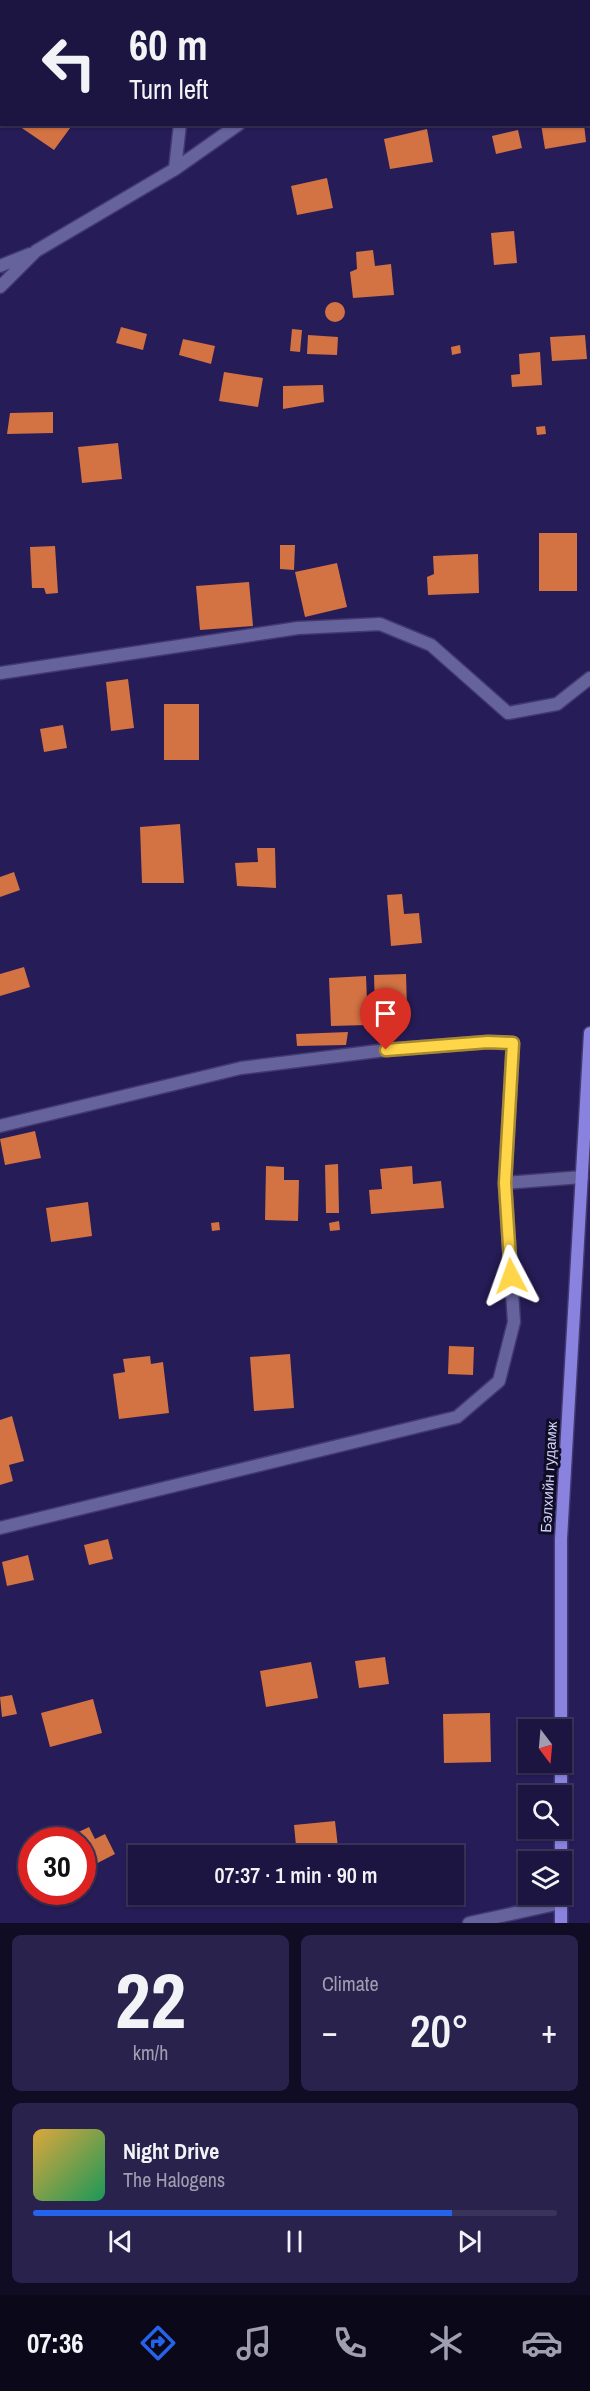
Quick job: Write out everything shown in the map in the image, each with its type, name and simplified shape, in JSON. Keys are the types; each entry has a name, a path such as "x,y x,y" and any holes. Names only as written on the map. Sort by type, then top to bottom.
{"main road":[{"name":"Бэлхийн гудамж","path":"561,1851 561,1539 590,1033"},
{"name":"Бэлхийн гудамж","path":"561,1905 561,1923"}],"street":[{"path":"175,170 180,126"},
{"path":"0,266 36,251 175,170 236,126"},
{"path":"0,287 36,251"},
{"path":"0,673 298,628 380,624 431,645 508,713 557,705 590,678"},
{"path":"0,1126 241,1068 386,1050 488,1042 513,1043 505,1183 514,1323 499,1381 458,1417 0,1528"},
{"path":"505,1183 582,1177"},
{"path":"470,1923 491,1921 553,1905"}],"building":[{"path":"19,126 72,126 54,150"},
{"path":"541,126 584,126 586,142 545,149"},
{"path":"427,129 433,162 390,169 384,139"},
{"path":"518,130 522,148 496,154 492,136"},
{"path":"327,178 333,208 297,215 291,186"},
{"path":"514,231 517,263 494,265 491,233"},
{"path":"373,250 375,266 391,264 394,295 353,298 350,272 357,269 356,252"},
{"path":"335,302 342,305 345,312 342,319 335,322 328,319 325,312 328,305"},
{"path":"121,327 147,334 143,350 116,343"},
{"path":"292,329 302,330 300,352 290,351"},
{"path":"308,335 338,337 337,355 307,354"},
{"path":"585,335 587,359 552,361 550,337"},
{"path":"183,339 215,346 211,364 179,355"},
{"path":"460,345 461,353 452,355 451,347"},
{"path":"540,352 542,385 512,387 511,375 520,374 519,354"},
{"path":"224,372 263,378 258,407 219,401"},
{"path":"323,385 324,402 283,409 283,386"},
{"path":"53,412 53,433 7,434 10,413"},
{"path":"545,426 546,434 537,435 536,427"},
{"path":"118,443 122,479 82,483 78,447"},
{"path":"539,533 577,533 577,591 539,591"},
{"path":"280,545 295,545 294,570 280,569"},
{"path":"55,546 58,593 46,594 44,588 32,588 30,547"},
{"path":"478,554 479,593 428,595 427,577 434,574 433,556"},
{"path":"337,563 347,607 305,617 295,572"},
{"path":"249,582 253,626 200,630 196,586"},
{"path":"128,679 134,728 111,731 106,682"},
{"path":"164,704 199,704 199,760 164,760"},
{"path":"63,725 67,748 44,752 40,729"},
{"path":"180,824 184,883 142,883 140,827"},
{"path":"257,848 275,848 276,888 237,886 235,863 258,862"},
{"path":"14,872 20,890 0,897 0,877"},
{"path":"402,894 404,914 419,913 422,943 391,946 387,895"},
{"path":"24,967 30,987 0,996 0,974"},
{"path":"406,974 407,1009 375,1010 374,975"},
{"path":"366,976 368,1025 331,1026 329,978"},
{"path":"348,1032 346,1045 297,1046 296,1034"},
{"path":"35,1131 41,1158 5,1165 0,1139"},
{"path":"338,1164 339,1213 326,1213 325,1165"},
{"path":"266,1166 284,1167 284,1180 299,1180 298,1221 265,1220"},
{"path":"412,1166 413,1184 441,1181 444,1208 371,1214 369,1190 382,1189 380,1169"},
{"path":"88,1202 92,1236 51,1242 46,1208"},
{"path":"339,1221 340,1230 330,1231 329,1223"},
{"path":"219,1222 220,1230 212,1231 211,1223"},
{"path":"449,1346 474,1347 473,1375 448,1374"},
{"path":"290,1354 294,1408 254,1411 250,1357"},
{"path":"150,1356 151,1364 163,1362 169,1413 119,1419 113,1374 125,1372 123,1359"},
{"path":"12,1416 24,1461 9,1465 13,1481 0,1485 0,1420"},
{"path":"108,1539 113,1559 89,1565 84,1545"},
{"path":"28,1555 34,1580 7,1586 2,1562"},
{"path":"385,1657 389,1684 359,1688 355,1661"},
{"path":"311,1662 318,1698 266,1707 260,1671"},
{"path":"12,1695 17,1714 2,1717 0,1697"},
{"path":"93,1699 102,1733 50,1747 41,1713"},
{"path":"490,1713 491,1762 444,1763 443,1714"},
{"path":"335,1821 338,1845 296,1845 294,1825"},
{"path":"105,1834 115,1854 96,1864 96,1838"}],"route":[{"path":"386,1050 488,1042 513,1043 505,1183 511,1276"}]}
